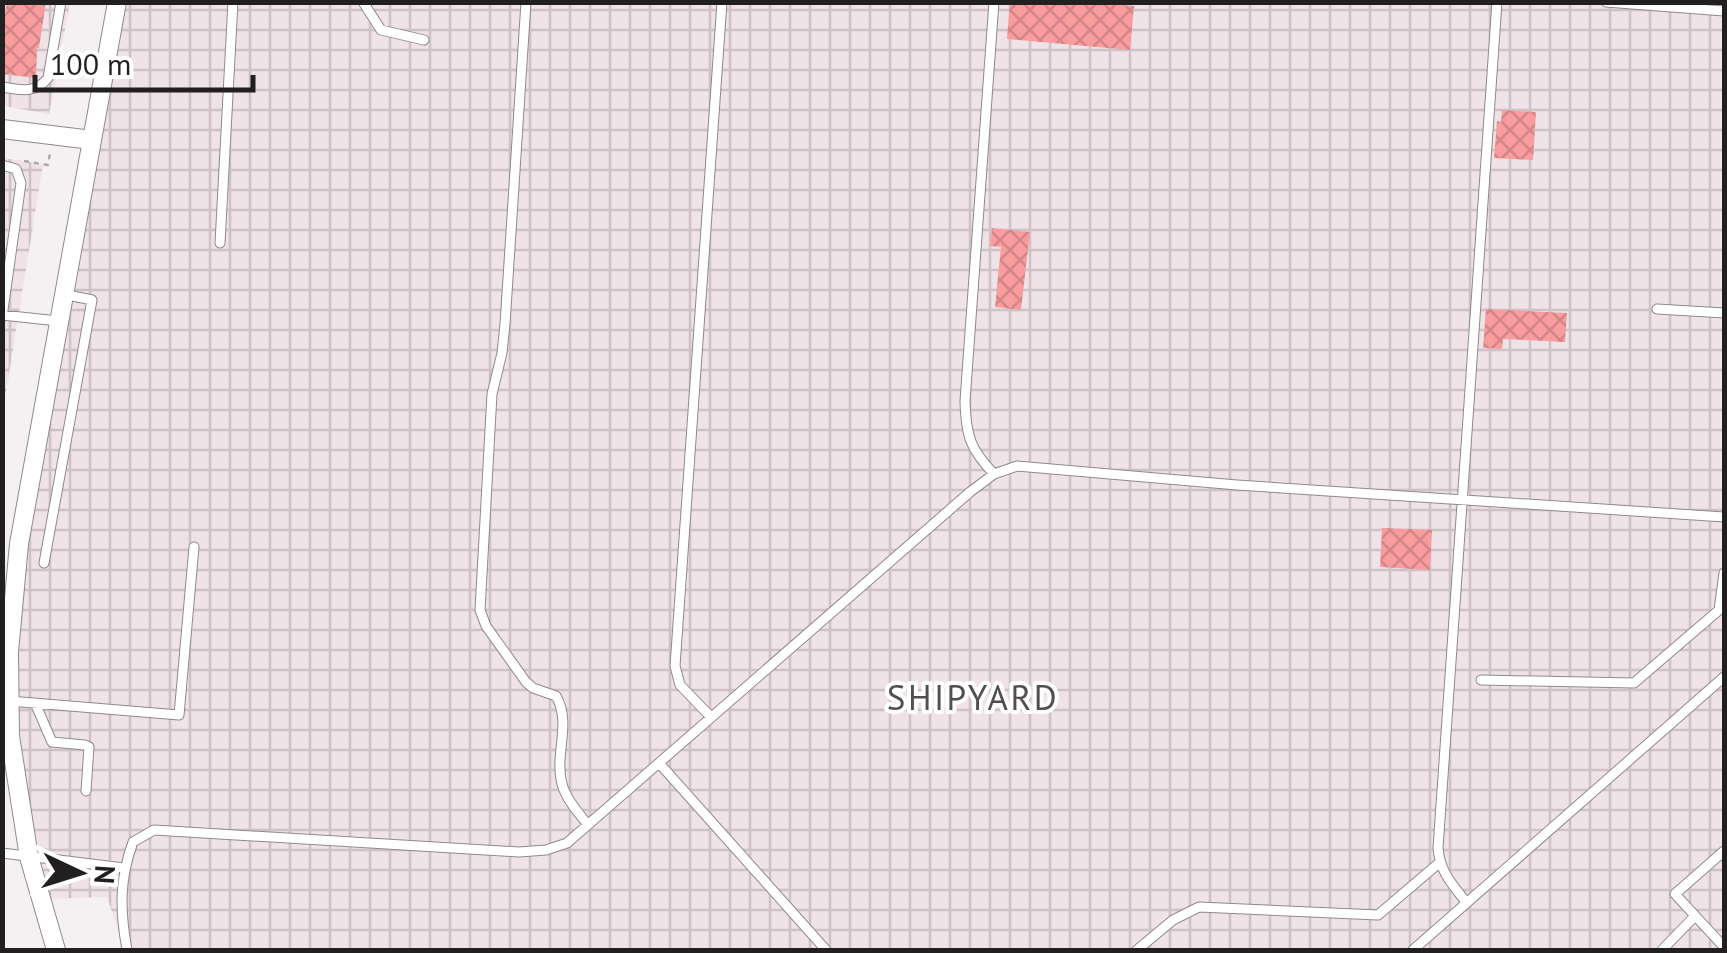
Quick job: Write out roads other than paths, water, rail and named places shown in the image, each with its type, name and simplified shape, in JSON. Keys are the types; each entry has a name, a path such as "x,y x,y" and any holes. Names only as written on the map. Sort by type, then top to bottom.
{"street":[{"path":"56,950 38,895 9,774 8,652 18,544 118,2"},
{"path":"2,129 92,140"}],"lane":[{"path":"2,87 28,92 42,86 48,78 61,2"},
{"path":"220,244 232,2"},
{"path":"363,2 381,30 424,40"},
{"path":"526,2 505,324 492,394 480,610 486,626 526,682 556,696 562,706 560,778 567,797 588,825"},
{"path":"711,717 680,685 675,666 722,2"},
{"path":"994,2 965,401 966,430 978,457 994,474"},
{"path":"1466,902 1444,875 1438,848 1497,2"},
{"path":"1606,2 1724,11"},
{"path":"2,165 16,169 21,183 3,316 58,322"},
{"path":"44,563 92,300 64,294"},
{"path":"1657,309 1724,313"},
{"path":"127,950 122,918 124,868 133,842 154,830 520,852 567,843 970,492 994,474 1017,466 1724,517"},
{"path":"9,701 179,715 194,548"},
{"path":"1480,680 1634,683 1719,610 1724,572"},
{"path":"1413,950 1724,677"},
{"path":"35,703 52,742 89,748 86,791"},
{"path":"659,763 826,950"},
{"path":"1724,851 1675,894 1724,948"},
{"path":"2,853 124,868"},
{"path":"1137,950 1173,920 1199,907 1378,915 1439,863"},
{"path":"1662,950 1696,916"}],"district":[{"name":"SHIPYARD","path":"973,697"}]}
